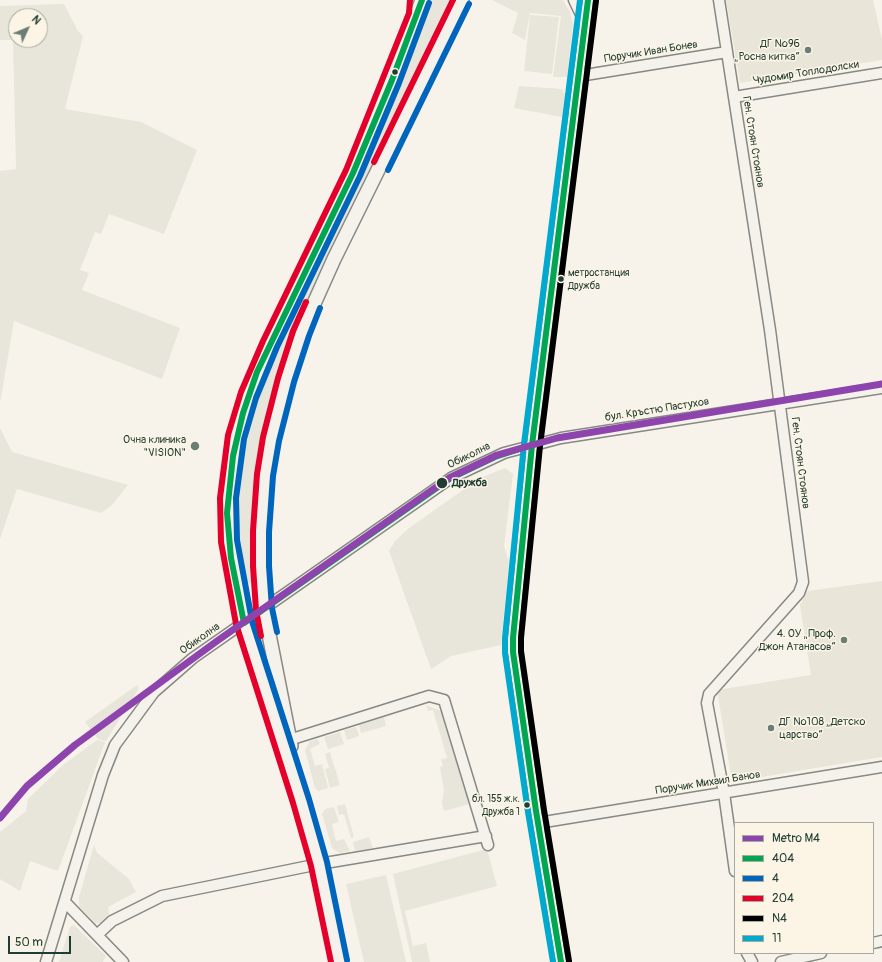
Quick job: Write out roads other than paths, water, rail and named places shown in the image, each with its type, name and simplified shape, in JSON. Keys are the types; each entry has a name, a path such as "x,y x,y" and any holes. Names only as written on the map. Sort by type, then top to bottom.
{"main road":[{"path":"417,15 418,0"},
{"path":"339,962 319,864 301,801 244,623 231,558 227,512 233,456 243,413 261,364 356,166 392,80 422,0"},
{"path":"301,801 264,609 261,532 265,475 273,432 294,353 308,317 334,259 462,0"}],"street":[{"path":"574,0 585,23"},
{"path":"561,962 538,823 513,652 515,612 532,445 588,0"},
{"name":"Ген. Стоян Стоянов","path":"719,0 781,403 803,582 799,593 709,694 707,703 724,793 734,864"},
{"name":"Поручик Иван Бонев","path":"579,76 727,52"},
{"name":"Чудомир Топлодолски","path":"734,97 882,73"},
{"name":"бул. Кръстю Пастухов","path":"532,445 561,438 882,388"},
{"name":"Обиколна","path":"46,962 103,775 115,745 154,692 169,677 193,658 451,478 499,455 532,445"},
{"path":"97,935 112,920 162,896 319,864 487,841 444,700 429,696 289,740"},
{"name":"Поручик Михаил Банов","path":"538,823 882,767"},
{"path":"65,902 123,962"},
{"path":"781,962 817,954"}],"metro line":[{"name":"M4","path":"0,818 27,786 75,745 217,641 449,478 497,455 557,438 882,384"}],"place":[{"name":"ДГ №96 „Росна китка“","path":"808,50"},
{"name":"метростанция Дружба","path":"561,279"},
{"name":"Очна клиника \"VISION\"","path":"195,446"},
{"name":"Дружба","path":"442,483"},
{"name":"4. ОУ „Проф. Джон Атанасов“","path":"844,640"},
{"name":"ДГ №108 „Детско царство“","path":"771,728"},
{"name":"бл. 155 ж.к. Дружба 1","path":"527,805"}]}
